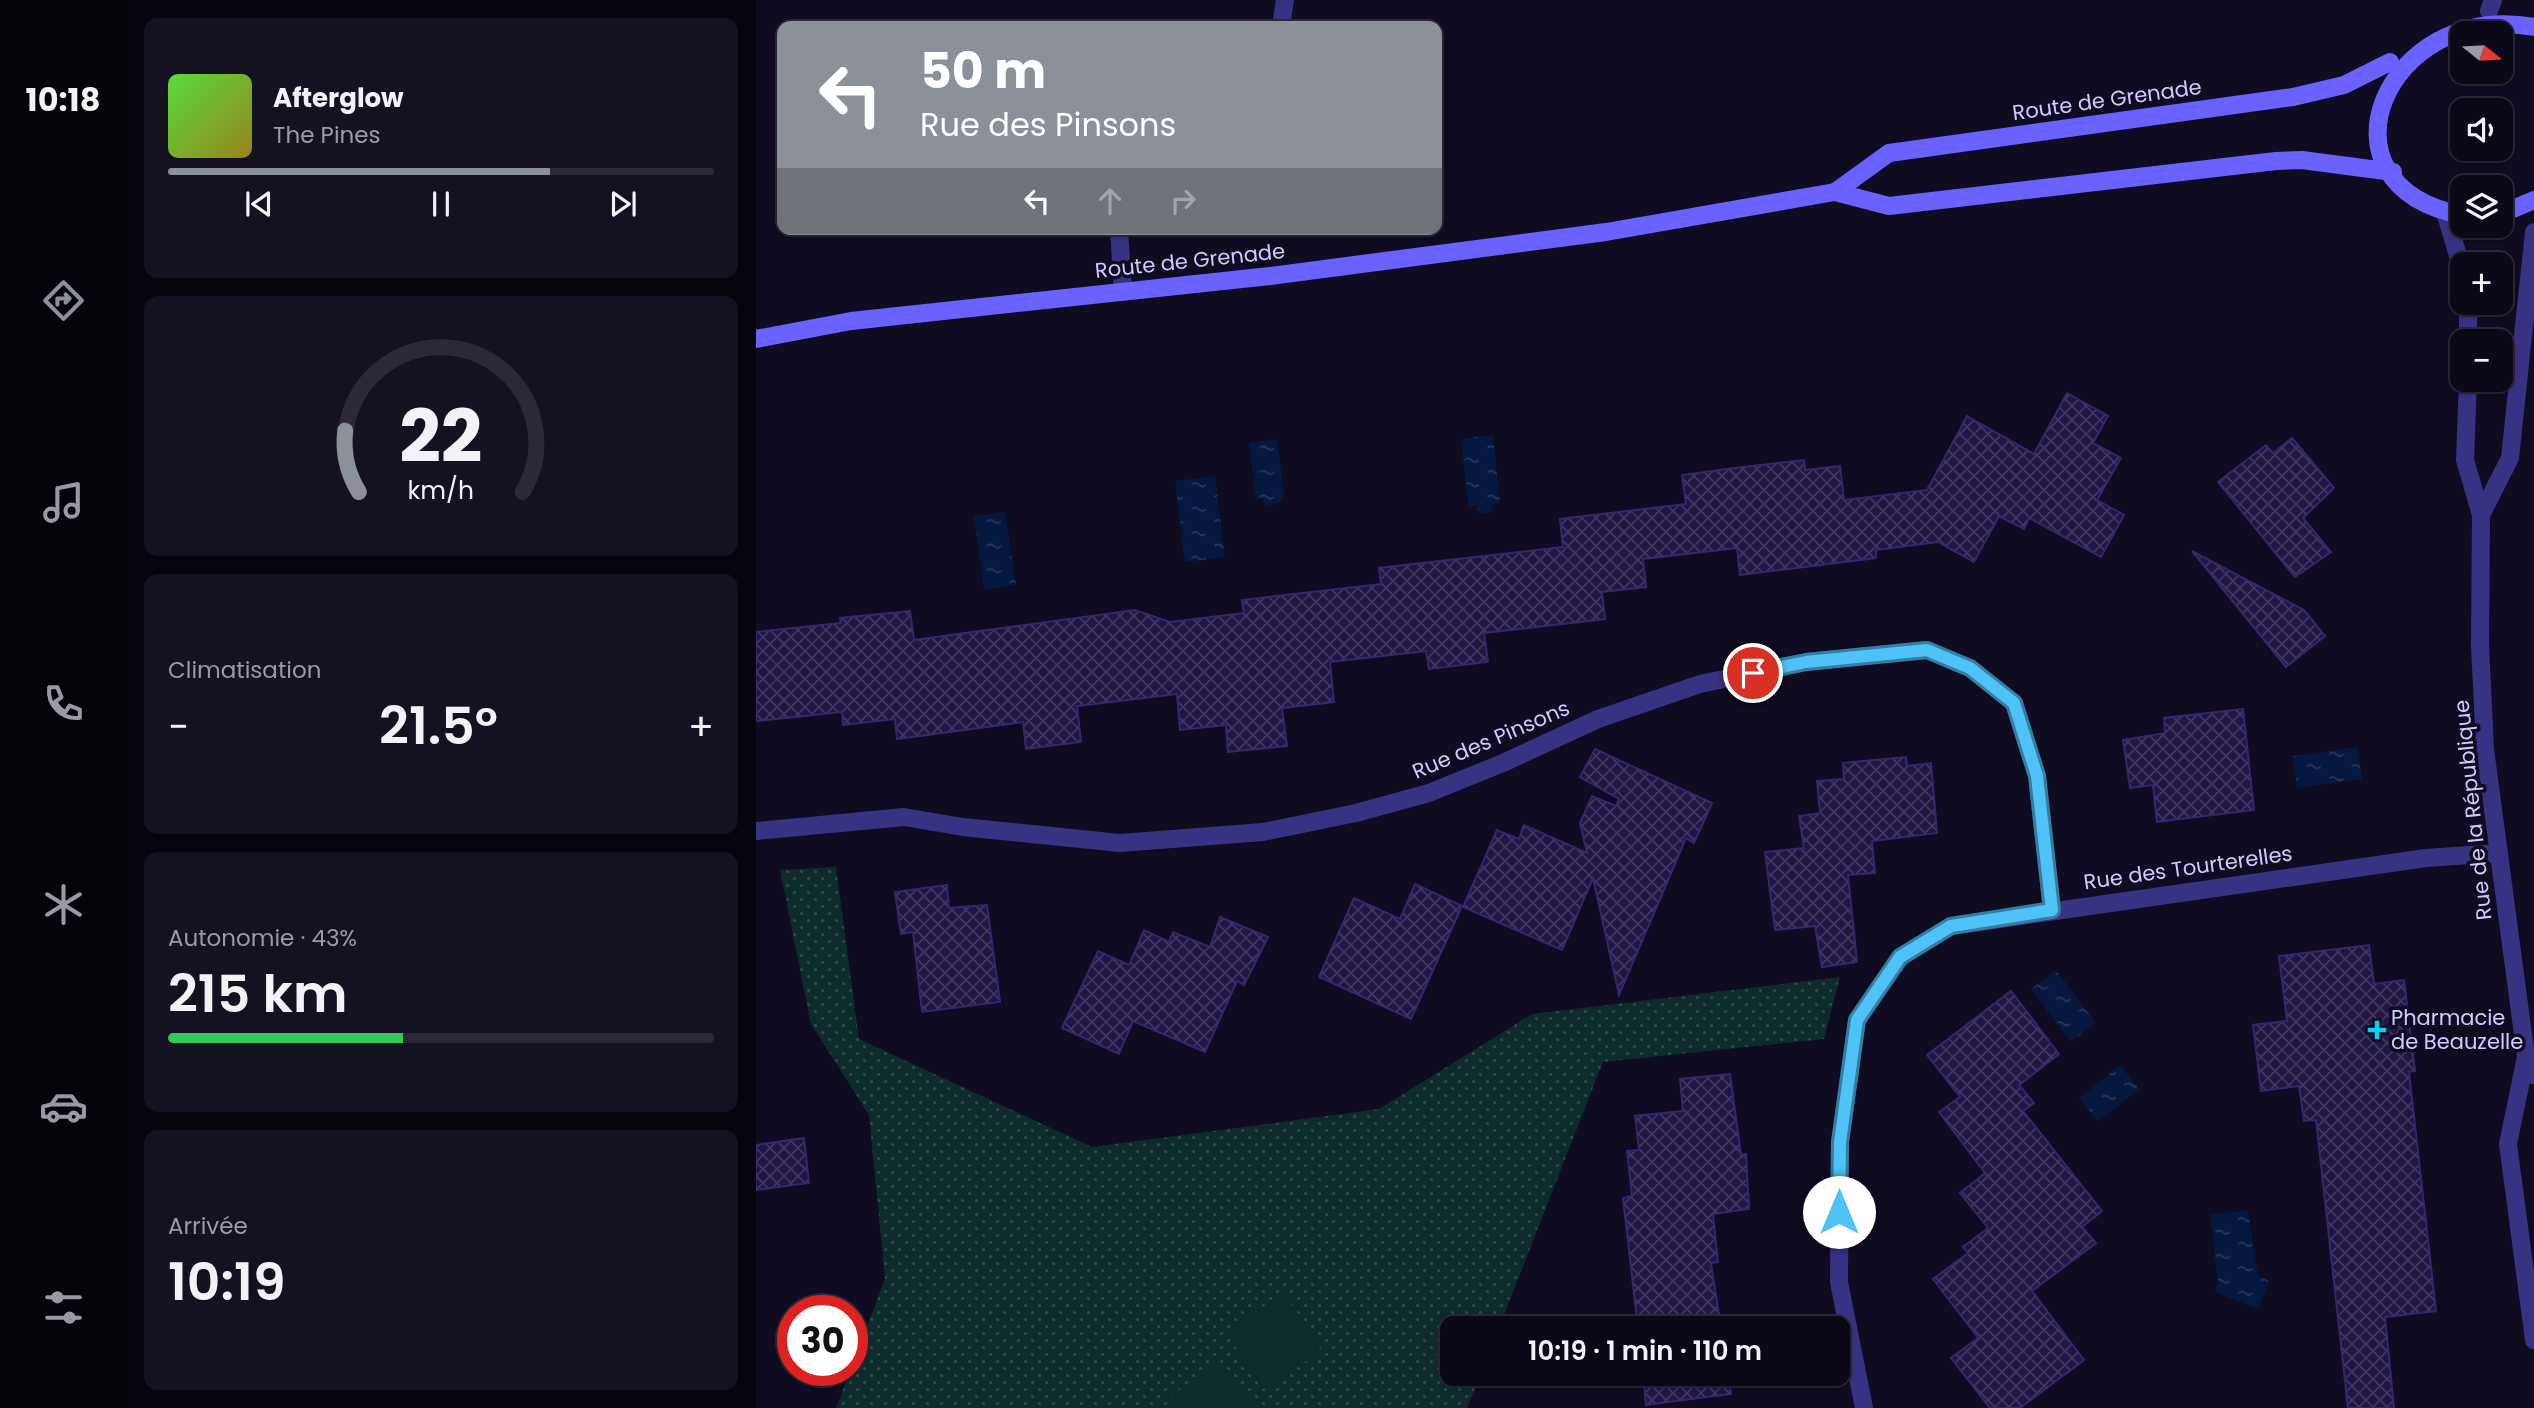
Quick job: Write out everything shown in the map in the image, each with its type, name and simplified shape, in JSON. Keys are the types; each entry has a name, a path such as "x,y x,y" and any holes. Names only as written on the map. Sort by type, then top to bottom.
{"main road":[{"path":"2465,11 2491,6 2534,27"},
{"path":"2403,44 2390,62 2379,89 2376,118 2381,146 2393,172 2408,189 2450,211"},
{"name":"Route de Grenade","path":"1835,192 1889,153 2293,97 2344,85 2390,62"},
{"name":"Route de Grenade","path":"756,339 851,321 1124,292 1605,232 1835,192 1889,205 2302,160 2393,172"},
{"path":"2513,209 2534,200"}],"street":[{"path":"1282,21 1285,0"},
{"name":"Rue de la République","path":"2481,515 2510,458 2534,232"},
{"path":"1119,235 1124,292"},
{"name":"Rue de la République","path":"2468,392 2465,460 2481,515 2480,645 2485,749 2526,1057 2534,1075"},
{"name":"Rue des Pinsons","path":"756,831 904,817 963,827 1121,843 1263,832 1356,813 1429,793 1503,763 1598,719 1700,684 1806,662 1927,650 1970,668 2014,703 2037,776 2052,910"},
{"name":"Rue des Tourterelles","path":"1864,1408 1839,1282 1840,1142 1857,1020 1900,957 1951,926 2426,858 2498,853"},
{"name":"Rue de la République","path":"2526,1057 2508,1144 2534,1340"}],"green space":[{"path":"836,867 859,1039 1092,1147 1379,1109 1532,1014 1840,977 1824,1039 1603,1062 1504,1316 1440,1316 1440,1386 1476,1386 1467,1408 836,1408 844,1386 868,1386 868,1324 885,1279 869,1115 811,1024 780,870"},
{"path":"1284,1293 1322,1351 1263,1389 1226,1332"},
{"path":"1219,1360 1254,1407 1180,1408 1171,1396"}],"water":[{"path":"1493,435 1500,503 1493,504 1492,512 1487,514 1480,513 1476,506 1469,507 1461,439"},
{"path":"1277,439 1284,495 1279,503 1266,506 1262,498 1256,499 1249,443"},
{"path":"1215,476 1225,557 1185,562 1175,481"},
{"path":"1005,512 1016,585 984,590 974,516"},
{"path":"2357,747 2362,779 2297,788 2293,756"},
{"path":"2056,970 2096,1023 2071,1042 2031,989"},
{"path":"2120,1065 2139,1089 2098,1122 2079,1098"},
{"path":"2248,1210 2258,1276 2269,1281 2258,1309 2215,1292 2218,1281 2210,1215"}],"building":[{"path":"2067,393 2108,416 2093,443 2121,458 2097,500 2124,515 2101,557 2029,518 2024,529 1999,516 1974,562 1938,542 1876,550 1876,558 1740,575 1737,548 1643,559 1646,587 1602,592 1605,619 1484,633 1488,662 1429,669 1426,651 1330,662 1334,702 1282,708 1287,746 1228,752 1226,725 1180,730 1177,694 1077,706 1081,742 1026,749 1023,722 897,739 895,719 843,725 842,712 756,721 756,632 841,623 840,618 910,611 914,640 1135,610 1170,622 1244,613 1242,600 1381,584 1379,568 1563,547 1560,519 1686,504 1682,475 1727,469 1804,460 1805,470 1840,466 1844,500 1927,490 1967,416 2034,454"},
{"path":"2292,438 2334,488 2303,518 2331,552 2295,577 2218,482 2266,445 2273,453"},
{"path":"2192,551 2304,610 2325,636 2286,667"},
{"path":"2243,709 2254,810 2157,822 2153,785 2130,788 2123,740 2165,733 2164,718"},
{"path":"1595,749 1712,803 1694,843 1686,838 1619,995 1593,878 1562,950 1463,907 1497,830 1519,839 1524,825 1587,853 1580,823 1592,796 1616,806 1619,799 1580,777"},
{"path":"1906,757 1907,766 1931,763 1937,833 1872,841 1875,873 1848,875 1857,962 1822,967 1815,926 1775,930 1765,852 1804,848 1799,816 1820,813 1817,781 1844,779 1843,763"},
{"path":"1415,884 1462,906 1411,1019 1319,977 1354,898 1400,919"},
{"path":"947,885 949,908 987,905 1000,1002 922,1012 913,932 901,934 895,892"},
{"path":"1220,917 1268,937 1244,985 1237,981 1205,1052 1133,1021 1119,1054 1062,1028 1098,951 1129,965 1144,930 1169,942 1173,932 1210,947"},
{"path":"2369,945 2374,984 2404,980 2415,1071 2409,1072 2436,1311 2385,1317 2394,1408 2348,1408 2316,1120 2304,1121 2299,1086 2261,1091 2253,1025 2287,1021 2279,956"},
{"path":"2011,991 2059,1054 2019,1085 2034,1103 2023,1111 2102,1211 2082,1227 2096,1243 2032,1291 2084,1360 2020,1408 1990,1408 1951,1358 1978,1338 1933,1279 1968,1253 1963,1247 1988,1228 1960,1193 1985,1173 1939,1112 1960,1097 1927,1055"},
{"path":"1730,1074 1741,1155 1746,1154 1749,1209 1713,1214 1718,1262 1711,1263 1719,1316 1637,1316 1623,1198 1632,1196 1627,1151 1639,1150 1635,1116 1683,1111 1680,1079"},
{"path":"804,1138 809,1183 756,1190 756,1145"},
{"path":"1644,1386 1730,1386 1731,1394 1646,1405"}],"place":[{"name":"Pharmacie de Beauzelle","path":"2377,1030"}],"route":[{"path":"1753,673 1806,662 1927,650 1970,668 2014,703 2037,776 2052,910 1951,926 1900,957 1857,1020 1840,1142 1839,1212"}]}
